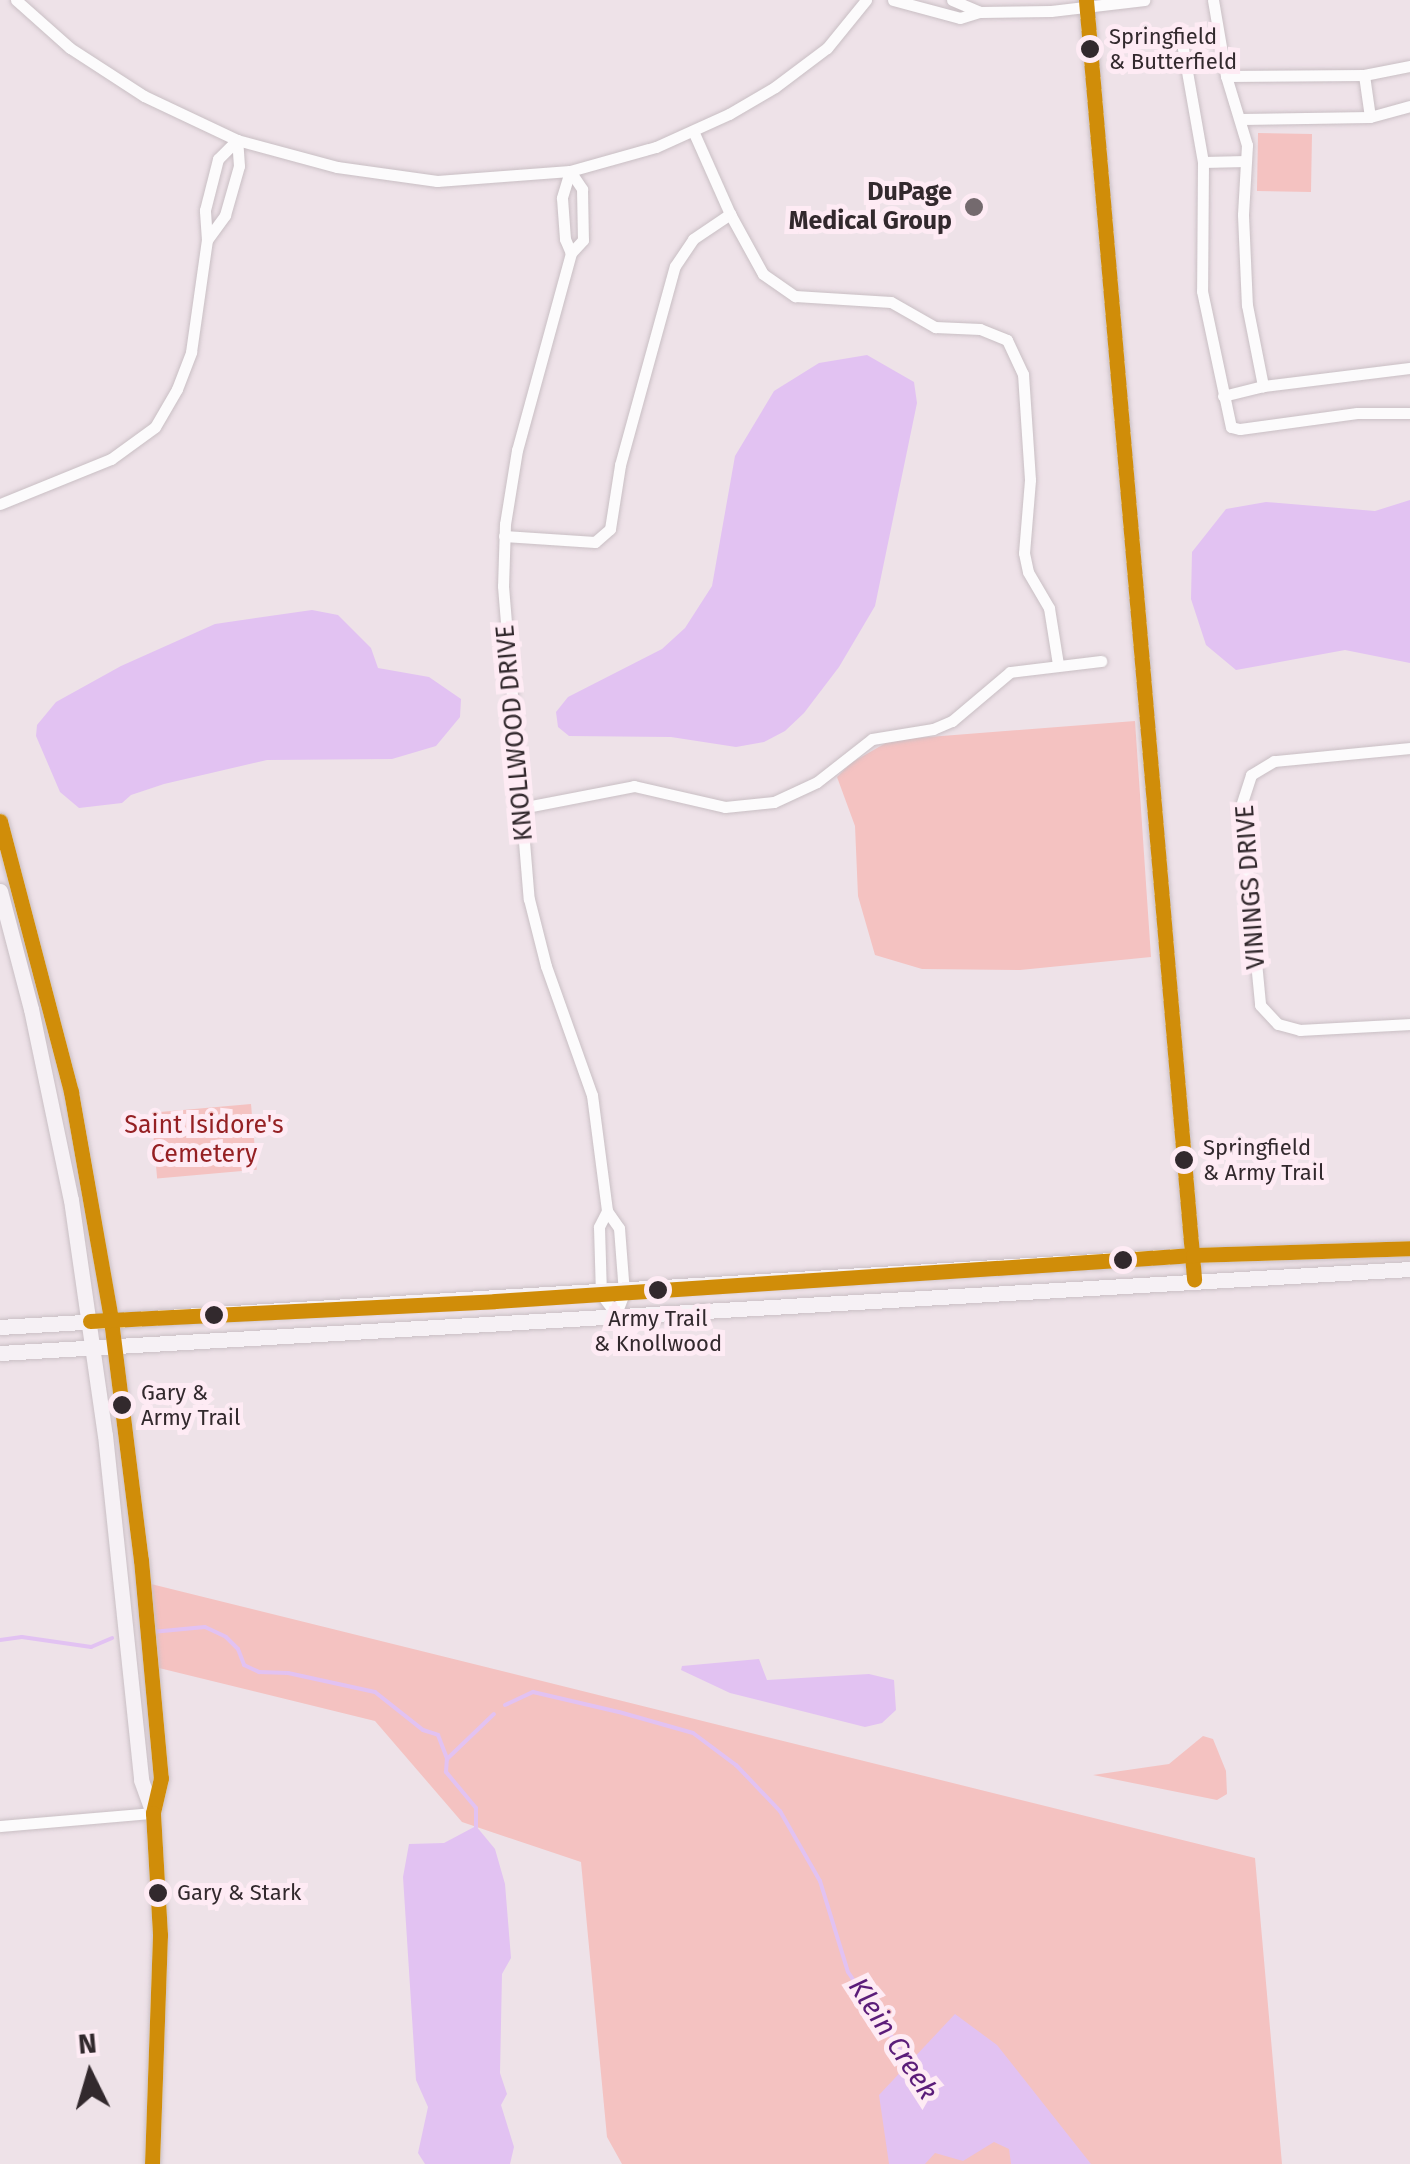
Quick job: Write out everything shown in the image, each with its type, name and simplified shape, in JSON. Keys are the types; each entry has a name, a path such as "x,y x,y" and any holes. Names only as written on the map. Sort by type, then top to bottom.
{"main road":[{"path":"1086,3 1194,1280"},
{"path":"0,821 65,1063 111,1320 161,1778 153,1813 160,1935 152,2164"},
{"path":"0,891 52,1103 90,1322 121,1567 140,1780 153,1813"},
{"path":"0,1327 624,1293 1193,1255 1410,1248"},
{"path":"0,1353 1410,1269"}],"street":[{"path":"16,0 70,48 121,82 169,110 237,140 338,167 437,181 570,171 628,158 692,131 760,96 815,58 845,29 866,0"},
{"path":"893,0 960,18 980,12 1144,0"},
{"path":"952,0 980,12"},
{"path":"1213,0 1226,76 1242,118 1247,304 1263,386"},
{"path":"1182,43 1203,162 1202,292 1231,427 1240,430 1357,413 1410,414"},
{"path":"1226,76 1364,75 1410,66"},
{"path":"1364,75 1370,117"},
{"path":"1242,118 1370,117 1410,106"},
{"path":"692,131 763,274 795,296 891,302 935,326 996,333 1018,355 1030,480 1024,554 1028,572 1049,608 1058,664"},
{"path":"0,504 110,459 155,427 177,389 191,352 207,240 205,210 218,159 237,140"},
{"path":"207,240 225,215 239,166 237,140"},
{"path":"1203,162 1246,161"},
{"name":"KNOLLWOOD DRIVE","path":"570,171 562,198 565,239 572,253"},
{"name":"KNOLLWOOD DRIVE","path":"570,171 582,189 583,240 572,253 517,450 504,536 504,617 536,936 592,1095 607,1211 619,1228 624,1293 616,1314"},
{"path":"504,536 595,542 606,535 620,465 675,266 692,239 730,214"},
{"path":"1223,396 1263,386 1410,368"},
{"path":"521,808 634,786 725,807 774,802 817,782 872,739 942,725 968,710 1010,672 1101,660"},
{"name":"VININGS DRIVE","path":"1410,748 1274,760 1251,775 1241,806 1260,1005 1278,1024 1300,1030 1410,1024"},
{"name":"KNOLLWOOD DRIVE","path":"602,1294 599,1227 607,1211"},
{"path":"602,1294 616,1314"},
{"path":"0,1826 153,1813"}],"green space":[{"path":"1258,133 1312,134 1311,192 1257,191"},
{"path":"1135,721 1151,957 1020,970 922,969 875,955 858,896 855,826 837,777 851,763 891,740"},
{"name":"Saint Isidore's Cemetery","path":"251,1104 257,1170 157,1178 151,1113"},
{"path":"151,1584 1255,1858 1282,2164 622,2164 607,2137 581,1862 462,1822 375,1721 159,1668"},
{"path":"1203,1736 1213,1739 1226,1771 1227,1794 1217,1800 1093,1775 1169,1764"}],"shaded area":[{"path":"867,355 914,382 917,403 875,606 839,667 804,713 785,731 764,742 736,747 671,737 569,736 558,727 556,712 568,697 662,649 685,628 712,586 735,456 774,391 819,363"},
{"path":"1410,500 1410,663 1345,650 1236,670 1206,645 1191,599 1192,552 1226,509 1266,502 1375,511"},
{"path":"312,610 338,615 371,648 378,668 429,677 461,699 460,717 436,746 392,759 267,760 164,784 131,795 122,803 79,808 60,792 36,736 37,725 56,702 121,666 215,624"},
{"path":"759,1659 767,1680 869,1674 894,1680 896,1710 882,1723 865,1727 730,1693 681,1670 682,1666"},
{"path":"476,1826 495,1849 505,1884 511,1958 502,1974 500,2073 507,2094 501,2105 514,2147 510,2164 425,2164 418,2153 428,2107 416,2080 403,1877 409,1844 444,1843"},
{"path":"955,2014 997,2045 1091,2164 1011,2164 1009,2149 994,2142 963,2161 935,2153 925,2164 889,2164 879,2095"}],"waterway":[{"path":"152,1632 205,1627 226,1637 238,1649 244,1665 259,1672 288,1673 375,1692 423,1730 438,1735 447,1759"},
{"path":"0,1640 22,1637 91,1647 112,1638"},
{"name":"Klein Creek","path":"505,1705 533,1692 619,1712 693,1733 736,1765 780,1811 820,1881 848,1972 910,2064"},
{"name":"Klein Creek","path":"476,1827 476,1808 446,1772 447,1759 494,1714"}],"transit line":[{"path":"1086,0 1194,1279"},
{"path":"0,821 71,1092 111,1320 141,1560 161,1778 153,1813 160,1935 152,2164"},
{"path":"90,1321 495,1301 1193,1255 1410,1248"}],"place":[{"name":"Springfield & Butterfield","path":"1090,49"},
{"name":"DuPage Medical Group","path":"974,207"},
{"name":"Springfield & Army Trail","path":"1184,1160"},
{"name":"Army Trail & Knollwood","path":"658,1290"},
{"name":"Gary & Army Trail","path":"122,1405"},
{"name":"Gary & Stark","path":"158,1893"}]}
